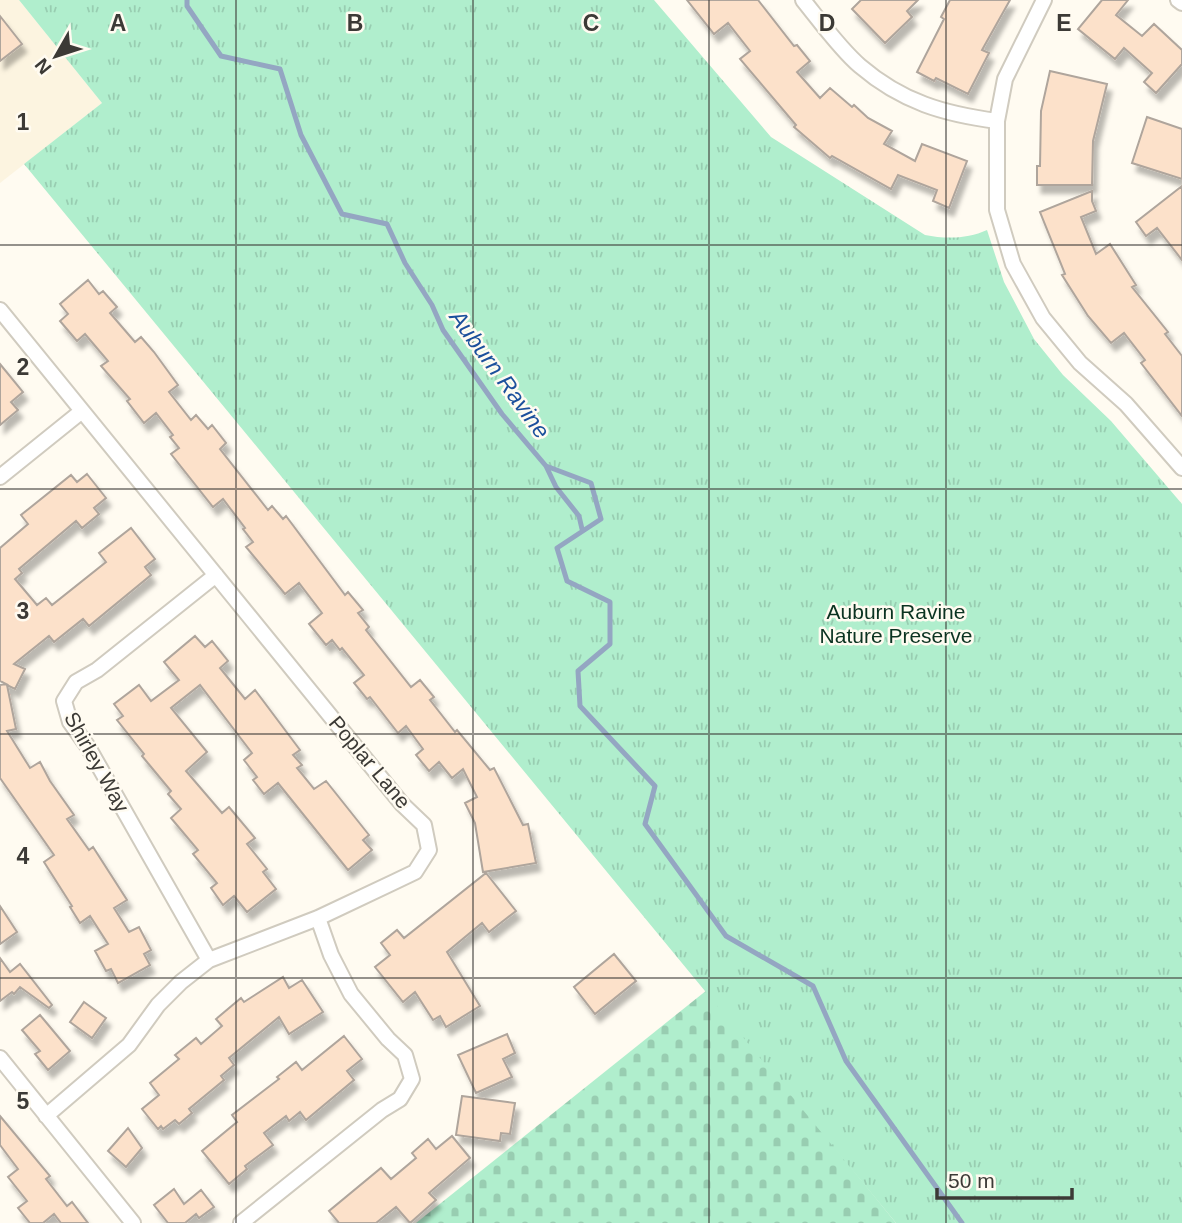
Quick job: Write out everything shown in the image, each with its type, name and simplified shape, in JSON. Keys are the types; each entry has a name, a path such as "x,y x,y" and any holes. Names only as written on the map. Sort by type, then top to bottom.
{"street":[{"path":"803,0 858,65 901,95 954,115 997,121"},
{"path":"1044,0 1005,79 997,121 997,210 1013,264 1044,318 1080,363 1126,404 1182,468"},
{"path":"1178,0 1182,3"},
{"name":"Poplar Lane","path":"0,310 402,804 424,825 429,850 415,872 318,918 209,960 158,1005 129,1045 46,1116"},
{"path":"0,477 82,411"},
{"name":"Shirley Way","path":"209,960 88,747 70,722 64,701 76,682 97,670 216,575"},
{"path":"241,1223 382,1110 400,1099 412,1079 405,1055 387,1039 351,994 331,955 318,918"},
{"path":"0,1058 133,1223"}],"shaded area":[{"path":"0,0 19,0 102,103 0,183"}],"green space":[{"name":"Auburn Ravine Nature Preserve","path":"19,0 654,0 771,137 925,235 956,237 987,230 1004,282 1034,339 1063,375 1111,421 1182,504 1182,1223 896,1223 24,164 102,103"},
{"path":"707,990 896,1223 416,1223"}],"building":[{"path":"687,0 758,0 794,46 797,45 810,61 797,72 820,98 830,88 852,107 854,105 868,118 892,131 884,144 915,161 922,144 967,161 949,208 933,201 937,190 898,175 891,189 832,156 830,158 794,127 796,125 740,59 750,51 728,23 714,34"},
{"path":"861,0 918,0 907,11 912,17 885,43 852,9"},
{"path":"950,0 1010,0 982,50 989,53 968,94 917,72 944,19 941,17"},
{"path":"1102,0 1128,0 1116,15 1142,36 1154,24 1182,50 1182,64 1156,93 1144,82 1152,73 1124,48 1115,59 1078,29"},
{"path":"0,16 22,44 0,61"},
{"path":"1050,71 1107,84 1093,141 1092,185 1037,185 1041,111"},
{"path":"1147,117 1182,129 1182,179 1132,163"},
{"path":"1182,186 1182,260 1157,228 1146,236 1136,222"},
{"path":"1092,191 1096,211 1081,217 1096,254 1110,244 1136,285 1132,287 1168,332 1165,334 1182,356 1182,416 1141,363 1145,360 1124,333 1111,343 1088,316 1062,275 1065,274 1040,212"},
{"path":"88,280 99,294 103,291 117,307 110,313 135,342 141,337 154,352 178,385 169,392 191,420 196,415 208,429 212,425 226,443 220,449 268,510 272,506 283,519 286,516 345,595 348,592 363,610 358,613 369,627 366,630 411,687 420,680 434,697 430,700 455,732 457,730 490,770 494,768 523,825 528,824 536,863 483,872 475,823 465,803 477,797 463,769 452,778 439,762 429,771 416,755 423,749 406,726 398,733 370,697 367,699 354,683 364,675 342,648 340,650 332,640 326,645 309,624 322,613 299,583 285,594 246,547 253,542 223,499 213,507 171,454 179,448 170,437 173,435 156,413 144,423 127,401 130,399 101,366 108,361 85,334 77,341 60,321 68,314 60,304"},
{"path":"0,364 23,392 11,402 18,410 0,425"},
{"path":"87,474 106,498 94,508 99,514 82,528 76,521 19,569 22,573 15,579 37,605 46,598 52,605 106,562 99,553 131,528 155,559 145,567 151,575 89,626 83,619 54,642 49,636 14,664 25,669 15,689 7,685 16,729 7,731 30,768 40,762 74,815 67,819 89,850 93,847 127,900 114,908 129,932 139,927 151,950 144,954 150,965 118,983 111,969 106,971 95,951 108,944 90,916 80,923 44,862 54,855 0,778 0,685 6,684 0,681 0,548 28,524 21,515 71,475 77,482"},
{"path":"195,636 205,647 212,641 228,661 220,668 245,699 255,690 300,750 293,755 302,765 297,768 314,789 326,781 369,835 363,840 372,850 348,870 278,783 264,794 253,780 257,777 244,760 252,753 200,685 171,708 207,752 186,771 222,813 229,807 255,838 247,844 267,869 263,872 276,889 247,912 234,896 223,905 211,888 217,883 193,854 198,850 171,818 181,809 168,794 171,791 117,720 123,716 114,704 139,685 151,701 179,680 164,662"},
{"path":"486,873 516,911 489,932 482,923 447,952 480,1006 446,1027 440,1016 433,1020 415,992 403,1002 375,967 390,955 381,943 397,930 404,938"},
{"path":"0,906 17,932 0,944"},
{"path":"614,954 636,981 595,1014 574,987"},
{"path":"0,958 10,972 20,964 52,1005 49,1008 20,987 14,994 12,992 0,1001"},
{"path":"283,977 289,988 302,980 323,1012 289,1034 279,1017 229,1058 234,1065 221,1076 224,1080 189,1109 192,1113 179,1124 175,1120 163,1129 161,1126 158,1129 142,1109 159,1095 150,1083 179,1059 175,1055 196,1038 201,1044 222,1026 216,1019 241,998 244,1002"},
{"path":"84,1002 106,1018 92,1038 70,1022"},
{"path":"40,1015 70,1051 48,1070 35,1054 40,1051 22,1030"},
{"path":"507,1034 515,1053 503,1059 512,1077 476,1093 458,1055"},
{"path":"344,1036 362,1059 347,1071 354,1080 306,1120 300,1112 289,1121 286,1116 264,1133 273,1145 245,1166 247,1169 229,1184 202,1151 237,1122 232,1115 279,1079 277,1077 296,1062 302,1070"},
{"path":"462,1096 515,1103 510,1134 501,1133 500,1141 456,1135"},
{"path":"0,1116 50,1176 46,1179 67,1206 72,1202 88,1223 61,1223 54,1214 43,1223 30,1223 18,1208 27,1201 8,1177 18,1169 0,1145"},
{"path":"128,1128 142,1148 126,1167 108,1151"},
{"path":"452,1136 470,1158 429,1193 436,1200 410,1223 396,1207 376,1223 339,1223 329,1211 381,1168 391,1179 416,1158 412,1153 428,1139 436,1149"},
{"path":"174,1189 184,1204 201,1190 214,1207 199,1218 196,1214 185,1223 168,1223 154,1205"}],"waterway":[{"name":"Auburn Ravine","path":"187,0 187,6 221,56 280,69 301,135 342,214 387,224 405,263 432,305 443,330 502,414 546,466 591,483 601,519 557,548 567,581 610,602 610,644 578,671 580,706 655,786 645,824 726,936 813,986 846,1061 962,1223"},
{"path":"546,466 556,487 579,516 582,529"}]}
